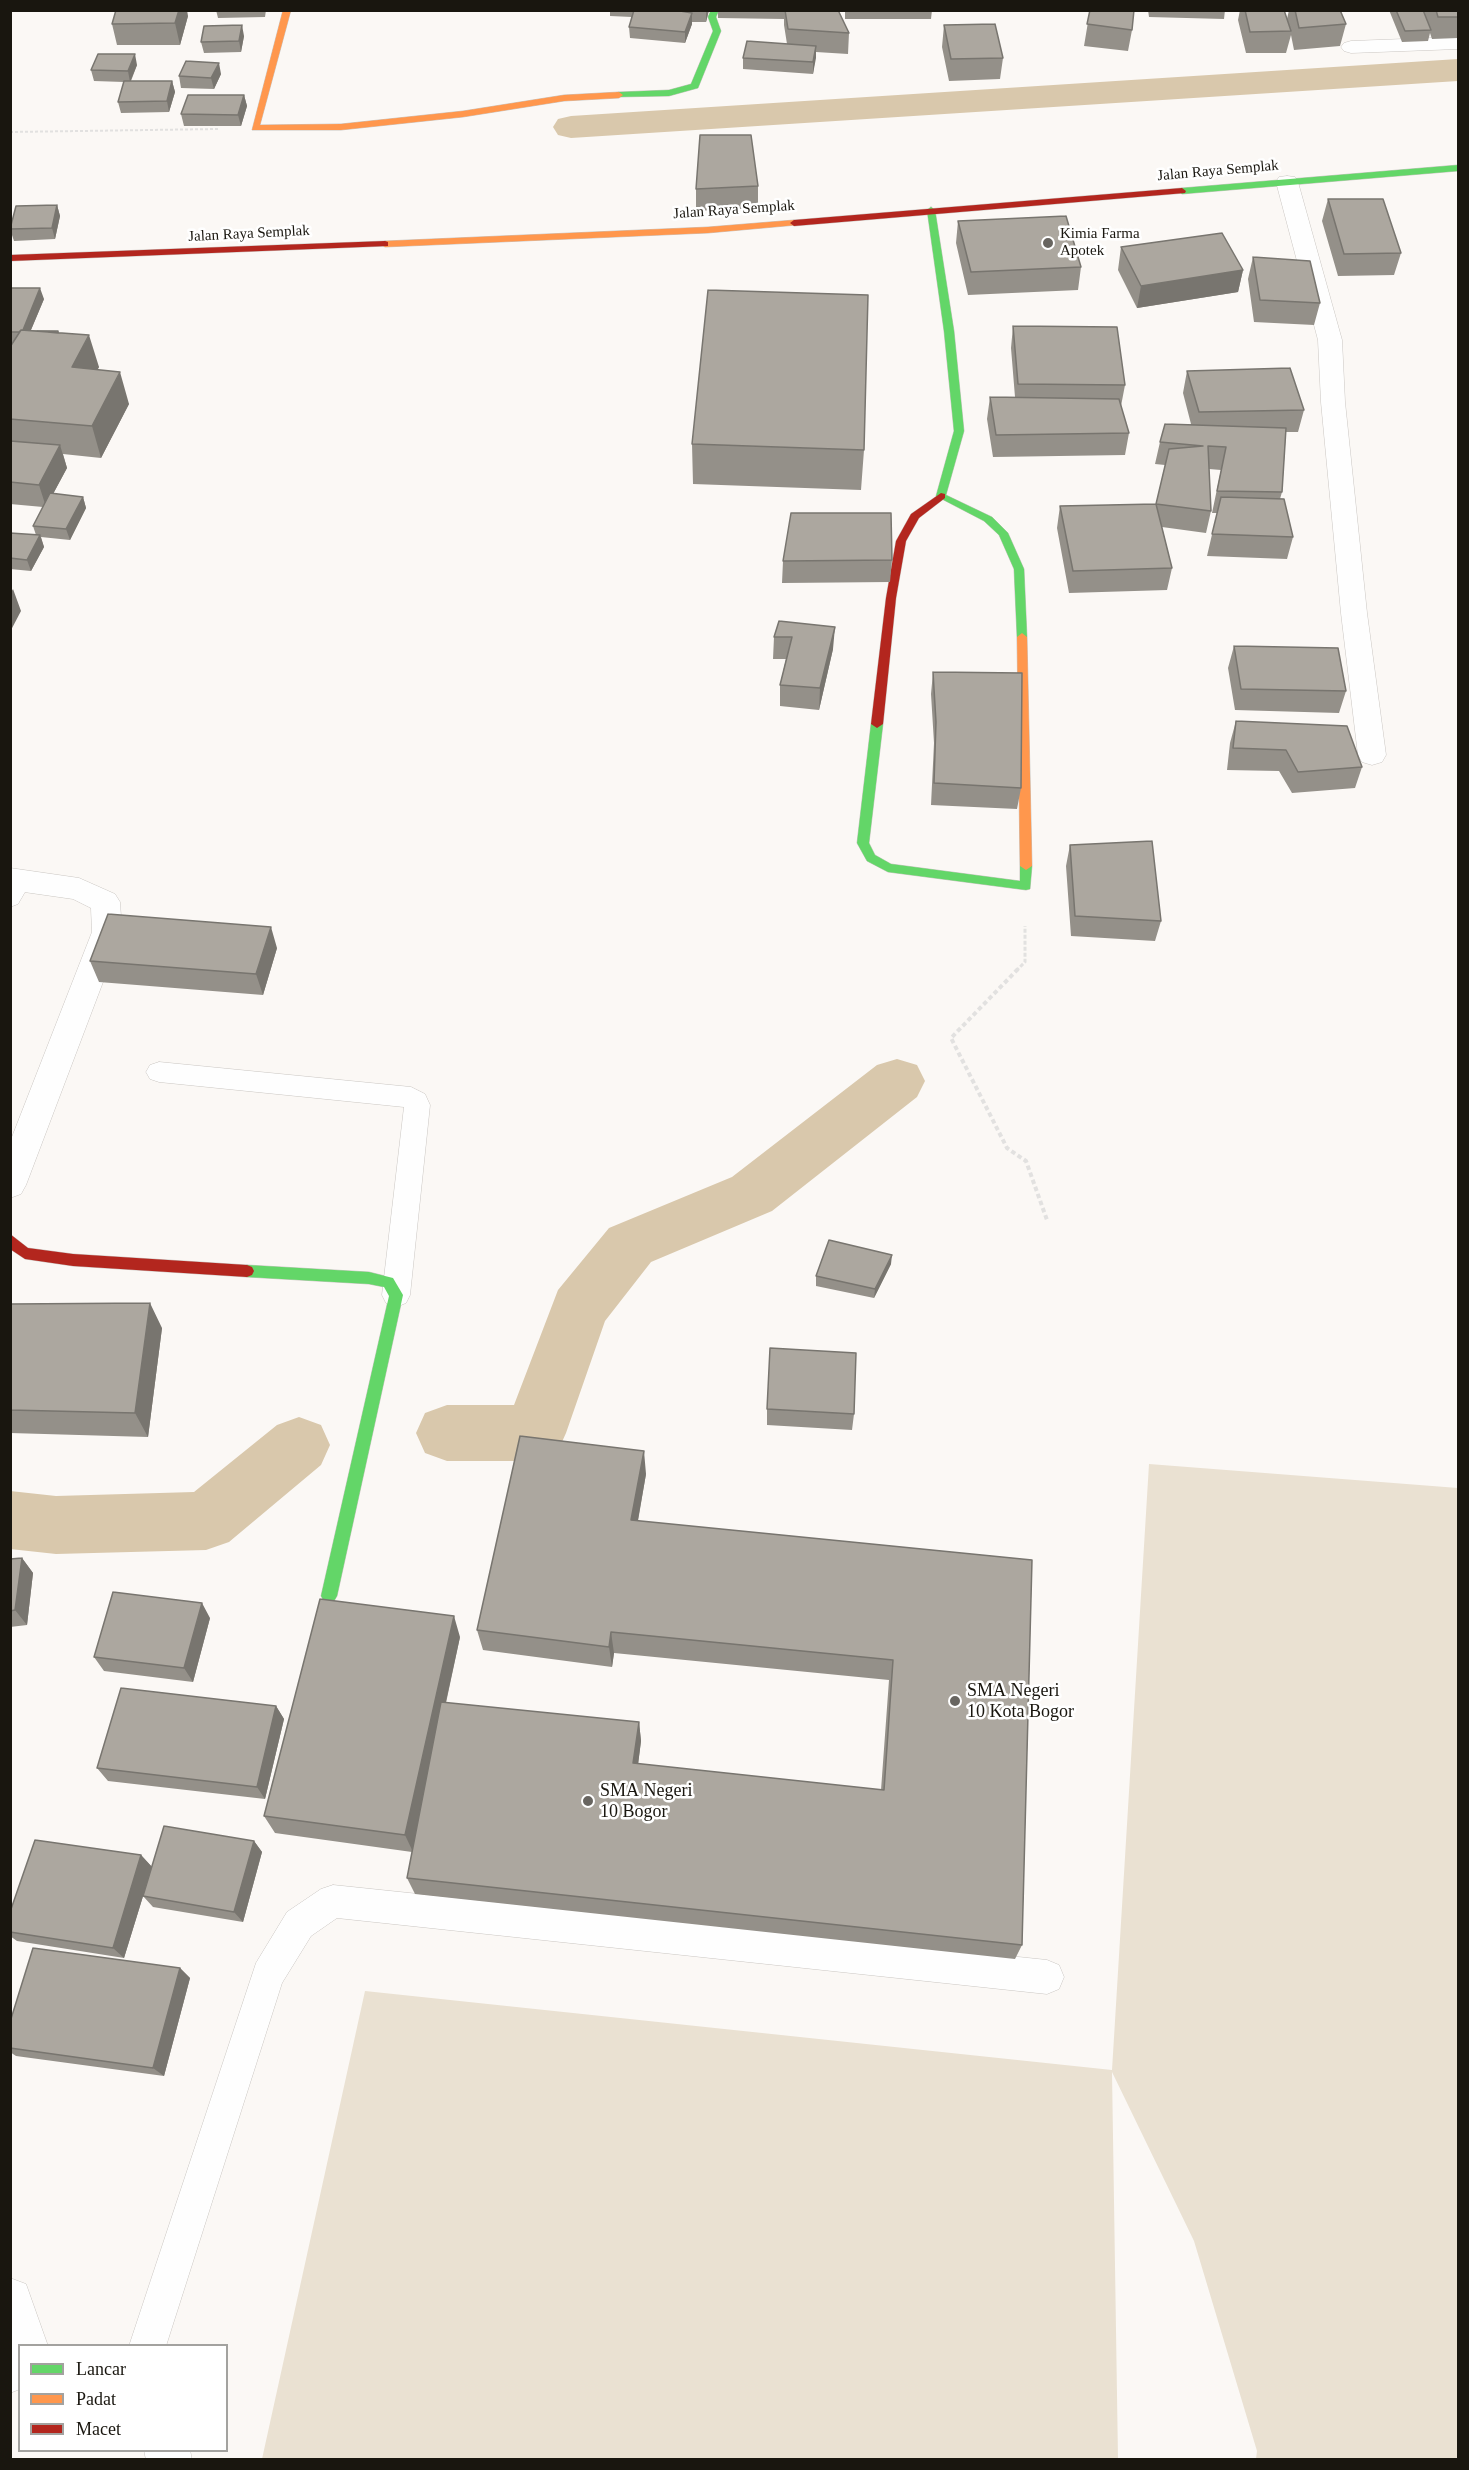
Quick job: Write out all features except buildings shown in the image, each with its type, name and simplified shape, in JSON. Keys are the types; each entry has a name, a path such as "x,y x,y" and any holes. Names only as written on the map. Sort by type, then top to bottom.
{"street":[{"path":"287,10 255,128 341,128 463,114 564,98 669,93 695,86 717,31 712,17 715,10"},
{"path":"1351,47 1458,43"},
{"name":"Jalan Raya Semplak","path":"10,258 138,255 708,230 1458,168"},
{"path":"1287,182 1330,340 1333,402 1372,755"},
{"path":"931,210 949,331 959,431 941,495 915,516 901,541 891,598 863,843 871,858 888,868 1026,886 1022,605 1019,569 1003,533 988,519 941,495"},
{"path":"10,1185 107,933 105,902 79,889 14,885"},
{"path":"10,1240 25,1253 73,1260 369,1278 388,1282 396,1295 330,1596"},
{"path":"10,2300 25,2344"}],"lane":[{"path":"159,1072 411,1097 416,1101 396,1295"},
{"path":"148,2344 268,1975 300,1924 333,1901 1047,1977"}],"path":[{"path":"10,132 255,128"},
{"path":"1026,886 1025,962 951,1038 1006,1148 1026,1161 1047,1220"}],"shaded area":[{"path":"1149,1464 1458,1488 1458,2459 1256,2459 1257,2451 1194,2241 1112,2072 1118,2459 262,2459 365,1991 1112,2070"}],"waterway":[{"path":"571,127 1458,70"},
{"path":"447,1433 535,1433 579,1308 630,1245 752,1194 897,1081"},
{"path":"10,1520 56,1525 206,1521 299,1445"}],"traffic: fast":[{"path":"619,95 669,93 695,86 717,31 712,17 715,10"},
{"path":"1182,191 1458,168"},
{"path":"931,210 949,331 959,431 941,496 988,519 1003,533 1019,569 1022,637"},
{"path":"877,724 863,843 871,858 888,868 1026,886 1026,866"},
{"path":"247,1271 369,1278 388,1282 396,1295 329,1596"}],"traffic: slow":[{"path":"287,10 255,128 341,127 463,114 564,98 619,95"},
{"path":"385,244 708,230 794,223"},
{"path":"1022,637 1026,866"}],"traffic: jam":[{"path":"794,223 1182,191"},
{"path":"10,258 385,244"},
{"path":"877,724 891,598 901,541 915,516 941,496"},
{"path":"10,1240 25,1253 73,1260 247,1271"}],"place":[{"name":"Kimia Farma Apotek","path":"1048,243"},
{"name":"SMA Negeri 10 Kota Bogor","path":"955,1701"},
{"name":"SMA Negeri 10 Bogor","path":"588,1801"}]}
